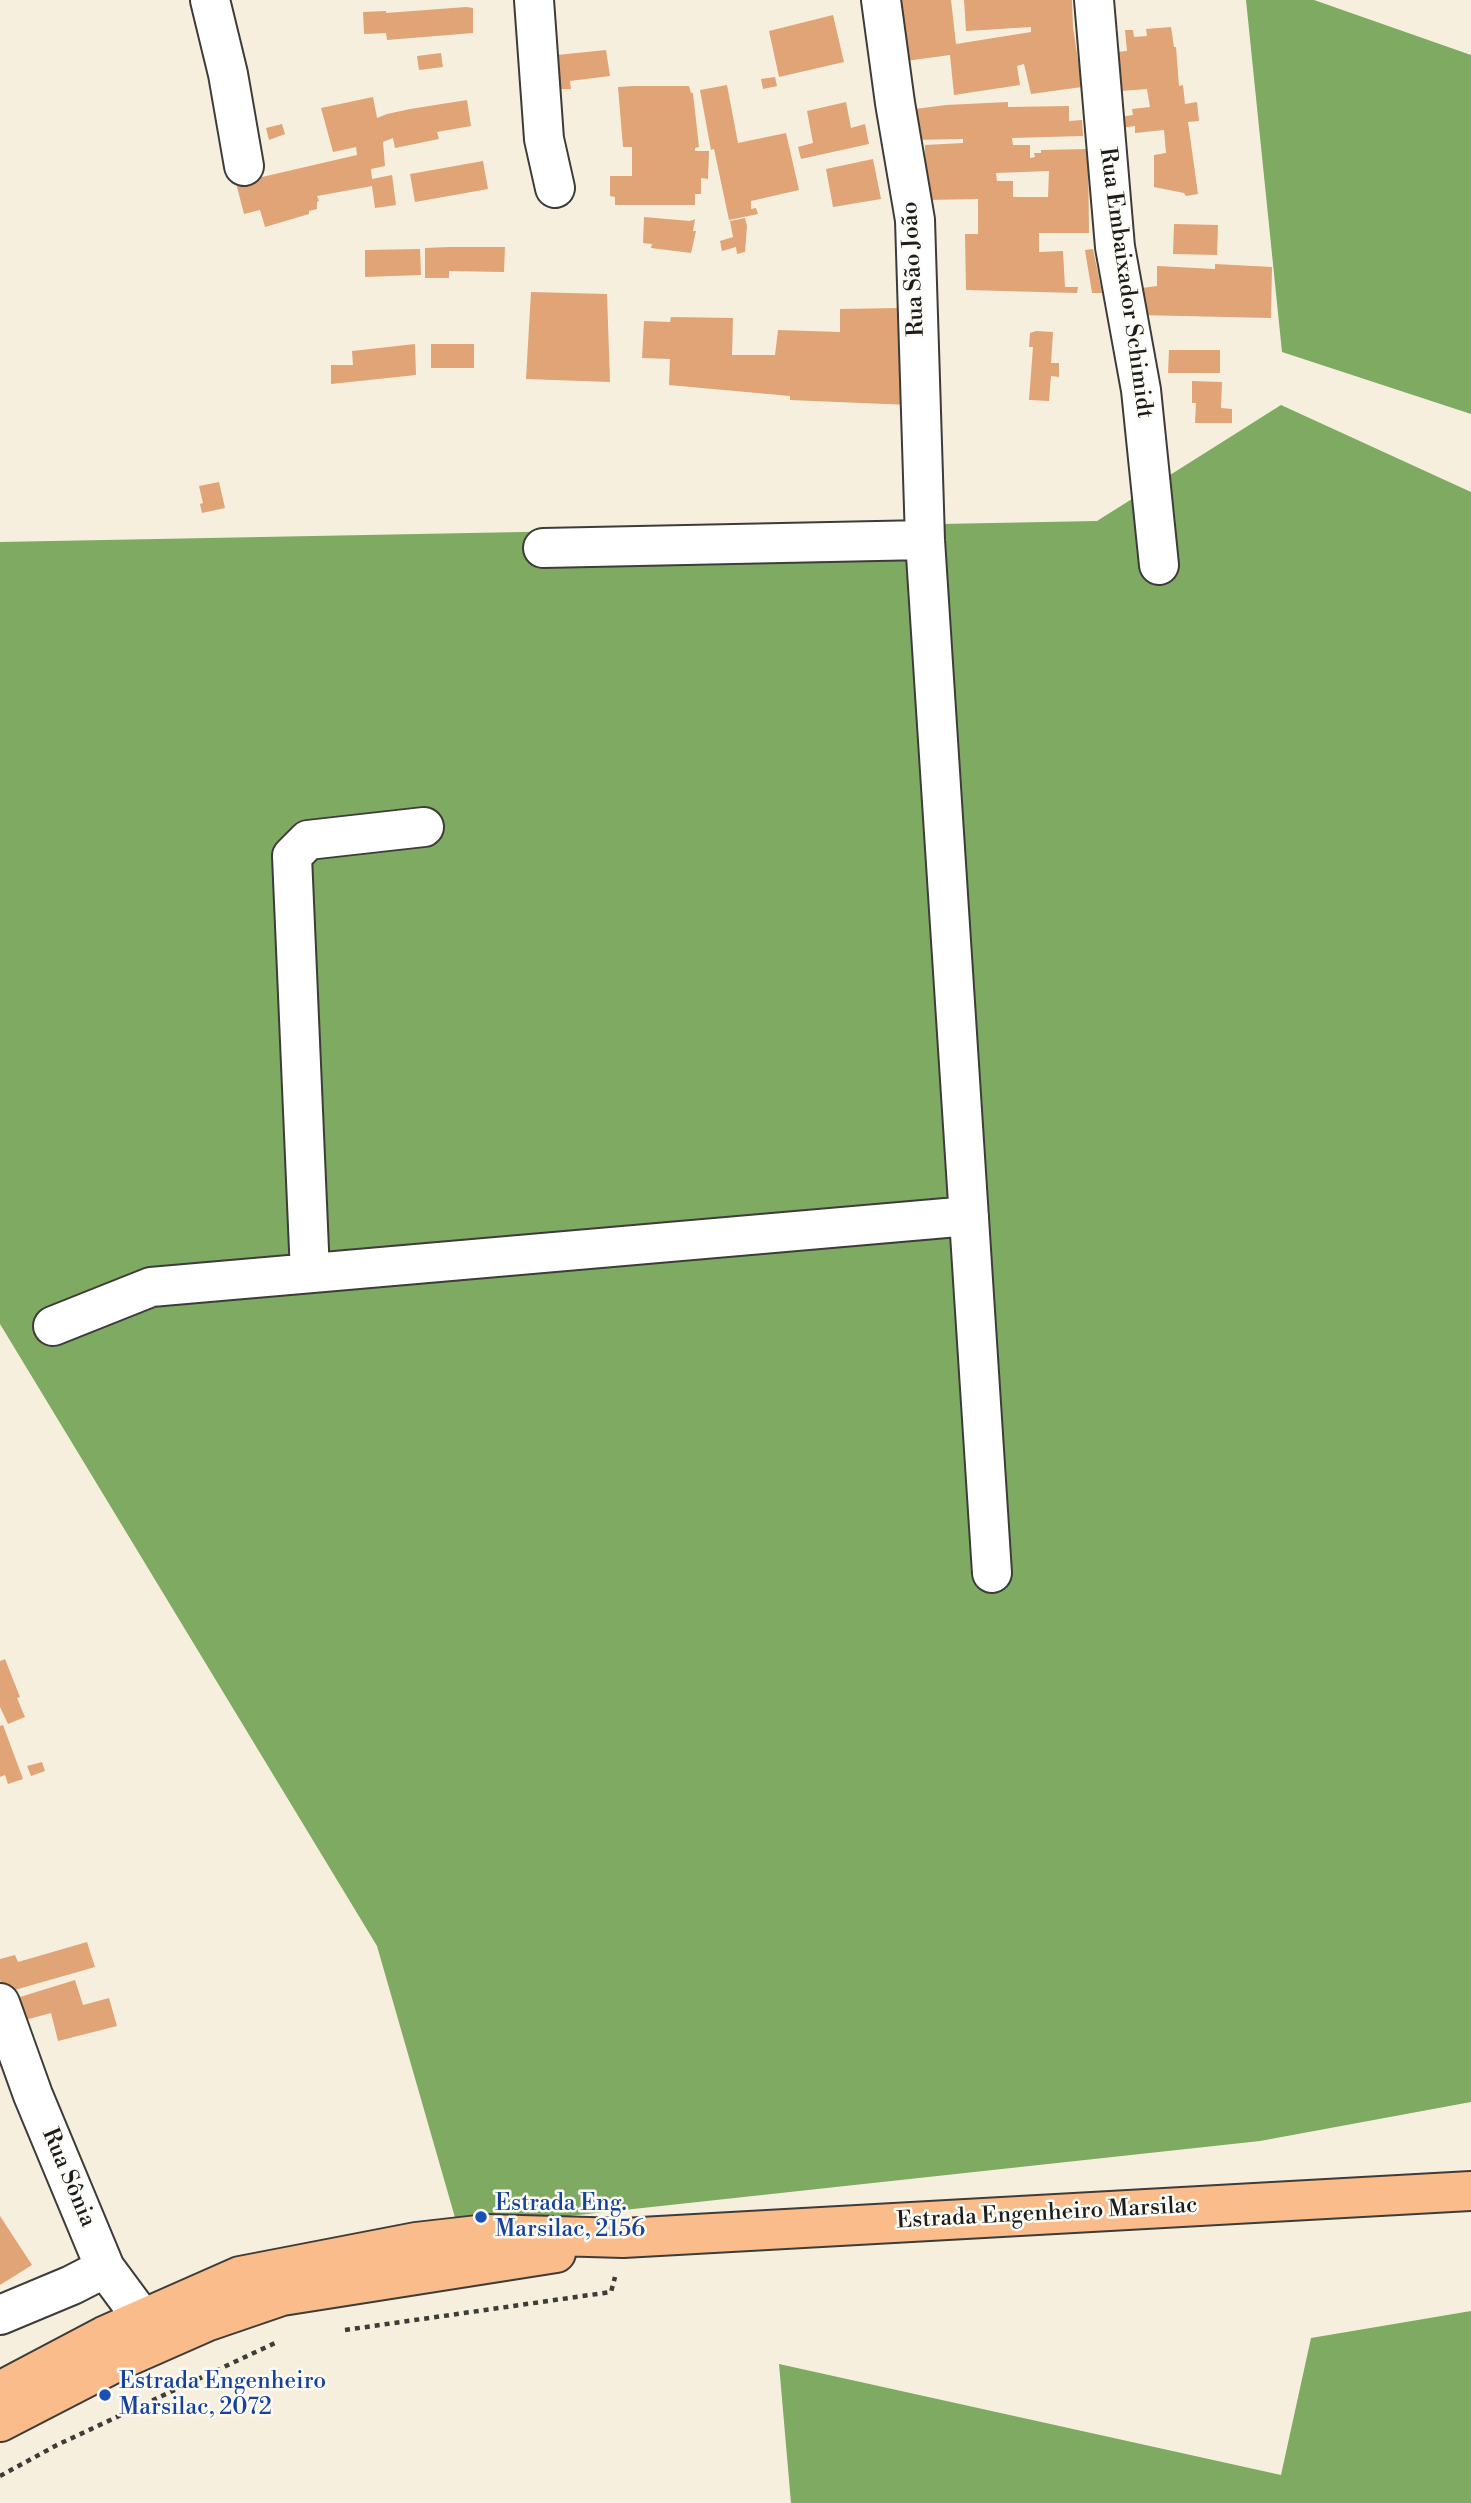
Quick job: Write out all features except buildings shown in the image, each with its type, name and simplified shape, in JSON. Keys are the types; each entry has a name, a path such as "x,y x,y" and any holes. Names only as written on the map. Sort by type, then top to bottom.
{"main road":[{"name":"Estrada Engenheiro Marsilac","path":"0,2422 240,2276 416,2242 486,2234 623,2238 1471,2191"},
{"name":"Estrada Engenheiro Marsilac","path":"0,2391 148,2332"}],"street":[{"path":"211,0 228,74 244,166"},
{"path":"534,0 544,139 555,188"},
{"name":"Rua São João","path":"881,0 915,220 925,540 992,1573"},
{"name":"Rua Embaixador Schimidt","path":"1094,0 1115,247 1140,390 1159,565"},
{"path":"543,548 925,540"},
{"path":"310,1273 292,856 308,840 424,827"},
{"path":"53,1326 151,1287 969,1216"},
{"name":"Rua Sônia","path":"0,2003 33,2095 105,2268 148,2332"},
{"path":"0,2315 105,2268"}],"path":[{"path":"341,2330 611,2292 623,2238"},
{"path":"0,2476 57,2445 287,2338"}],"green space":[{"path":"1246,0 1314,0 1471,55 1471,414 1282,352"},
{"path":"1281,405 1471,492 1471,2102 1260,2141 458,2228 377,1946 0,1324 0,542 1097,521"},
{"path":"1471,2311 1471,2503 791,2503 779,2364 1281,2475 1311,2338"}],"place":[{"name":"Estrada Eng. Marsilac, 2156","path":"481,2217"},
{"name":"Estrada Engenheiro Marsilac, 2072","path":"105,2395"}]}
